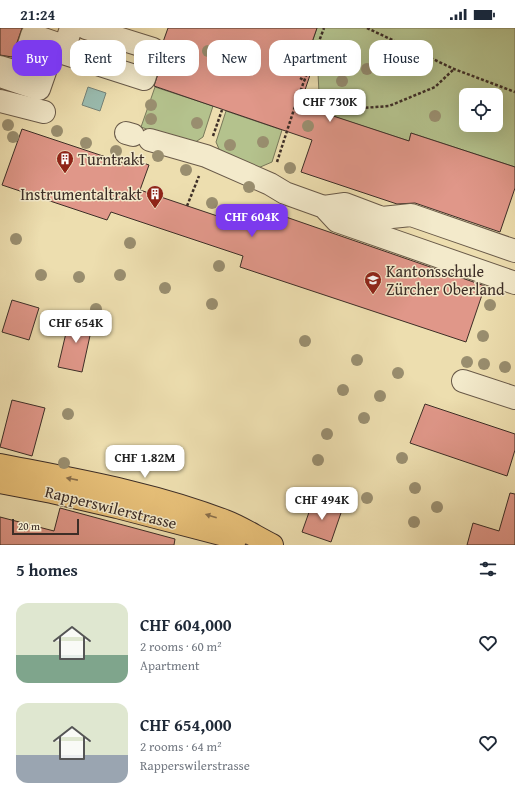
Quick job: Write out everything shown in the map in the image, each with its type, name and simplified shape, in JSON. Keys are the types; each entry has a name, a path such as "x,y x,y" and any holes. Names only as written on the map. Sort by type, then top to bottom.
{"main road":[{"name":"Rapperswilerstrasse","path":"0,465 98,484 169,502 226,521 272,545"},
{"name":"Rapperswilerstrasse","path":"0,482 110,505 206,531 268,545"}],"street":[{"path":"71,28 63,53 144,79 153,49 86,28"},
{"path":"0,67 20,74 32,35 55,42 38,88 0,76"},
{"path":"0,101 44,112"},
{"path":"136,136 206,156 270,184 285,193 324,207 337,221 515,283"},
{"path":"324,207 345,204 382,218 411,215 515,251"},
{"path":"463,381 515,398"}],"path":[{"path":"270,184 297,100 324,28"},
{"path":"367,28 454,69 515,92"},
{"path":"297,100 334,110 389,106 435,87 454,69"},
{"path":"300,78 305,80"},
{"path":"187,206 199,175"}],"green space":[{"path":"317,28 515,28 515,167 411,133 409,141 320,112 318,76 361,76 361,40 313,40"},
{"path":"155,87 213,106 203,137 191,145 141,127"},
{"path":"226,111 282,130 272,162 258,168 222,156 216,142"}],"water":[{"path":"88,87 106,93 100,111 82,105"}],"building":[{"path":"0,28 22,28 18,40 12,40 12,57 0,55"},
{"path":"168,28 317,28 313,40 269,40 269,76 310,76 300,105 409,141 411,133 515,167 515,188 500,232 415,203 397,204 301,172 312,140 154,86 157,76 199,76 199,40 164,40"},
{"path":"22,129 127,164 129,158 149,165 140,190 253,228 260,208 485,286 466,342 240,267 243,256 111,212 107,220 2,185"},
{"path":"12,300 39,308 29,340 2,332"},
{"path":"70,316 93,322 82,372 58,367"},
{"path":"12,400 45,408 32,456 0,447"},
{"path":"425,404 515,434 515,450 507,476 410,443"},
{"path":"510,493 515,494 515,545 467,545 473,523 499,531"},
{"path":"313,501 342,510 331,542 302,532"},
{"path":"60,508 175,539 174,545 0,545 0,517 54,531"}],"place":[{"name":"Turntrakt","path":"65,174"},
{"name":"Instrumentaltrakt","path":"155,209"},
{"name":"Kantonsschule Zürcher Oberland","path":"373,295"}]}
